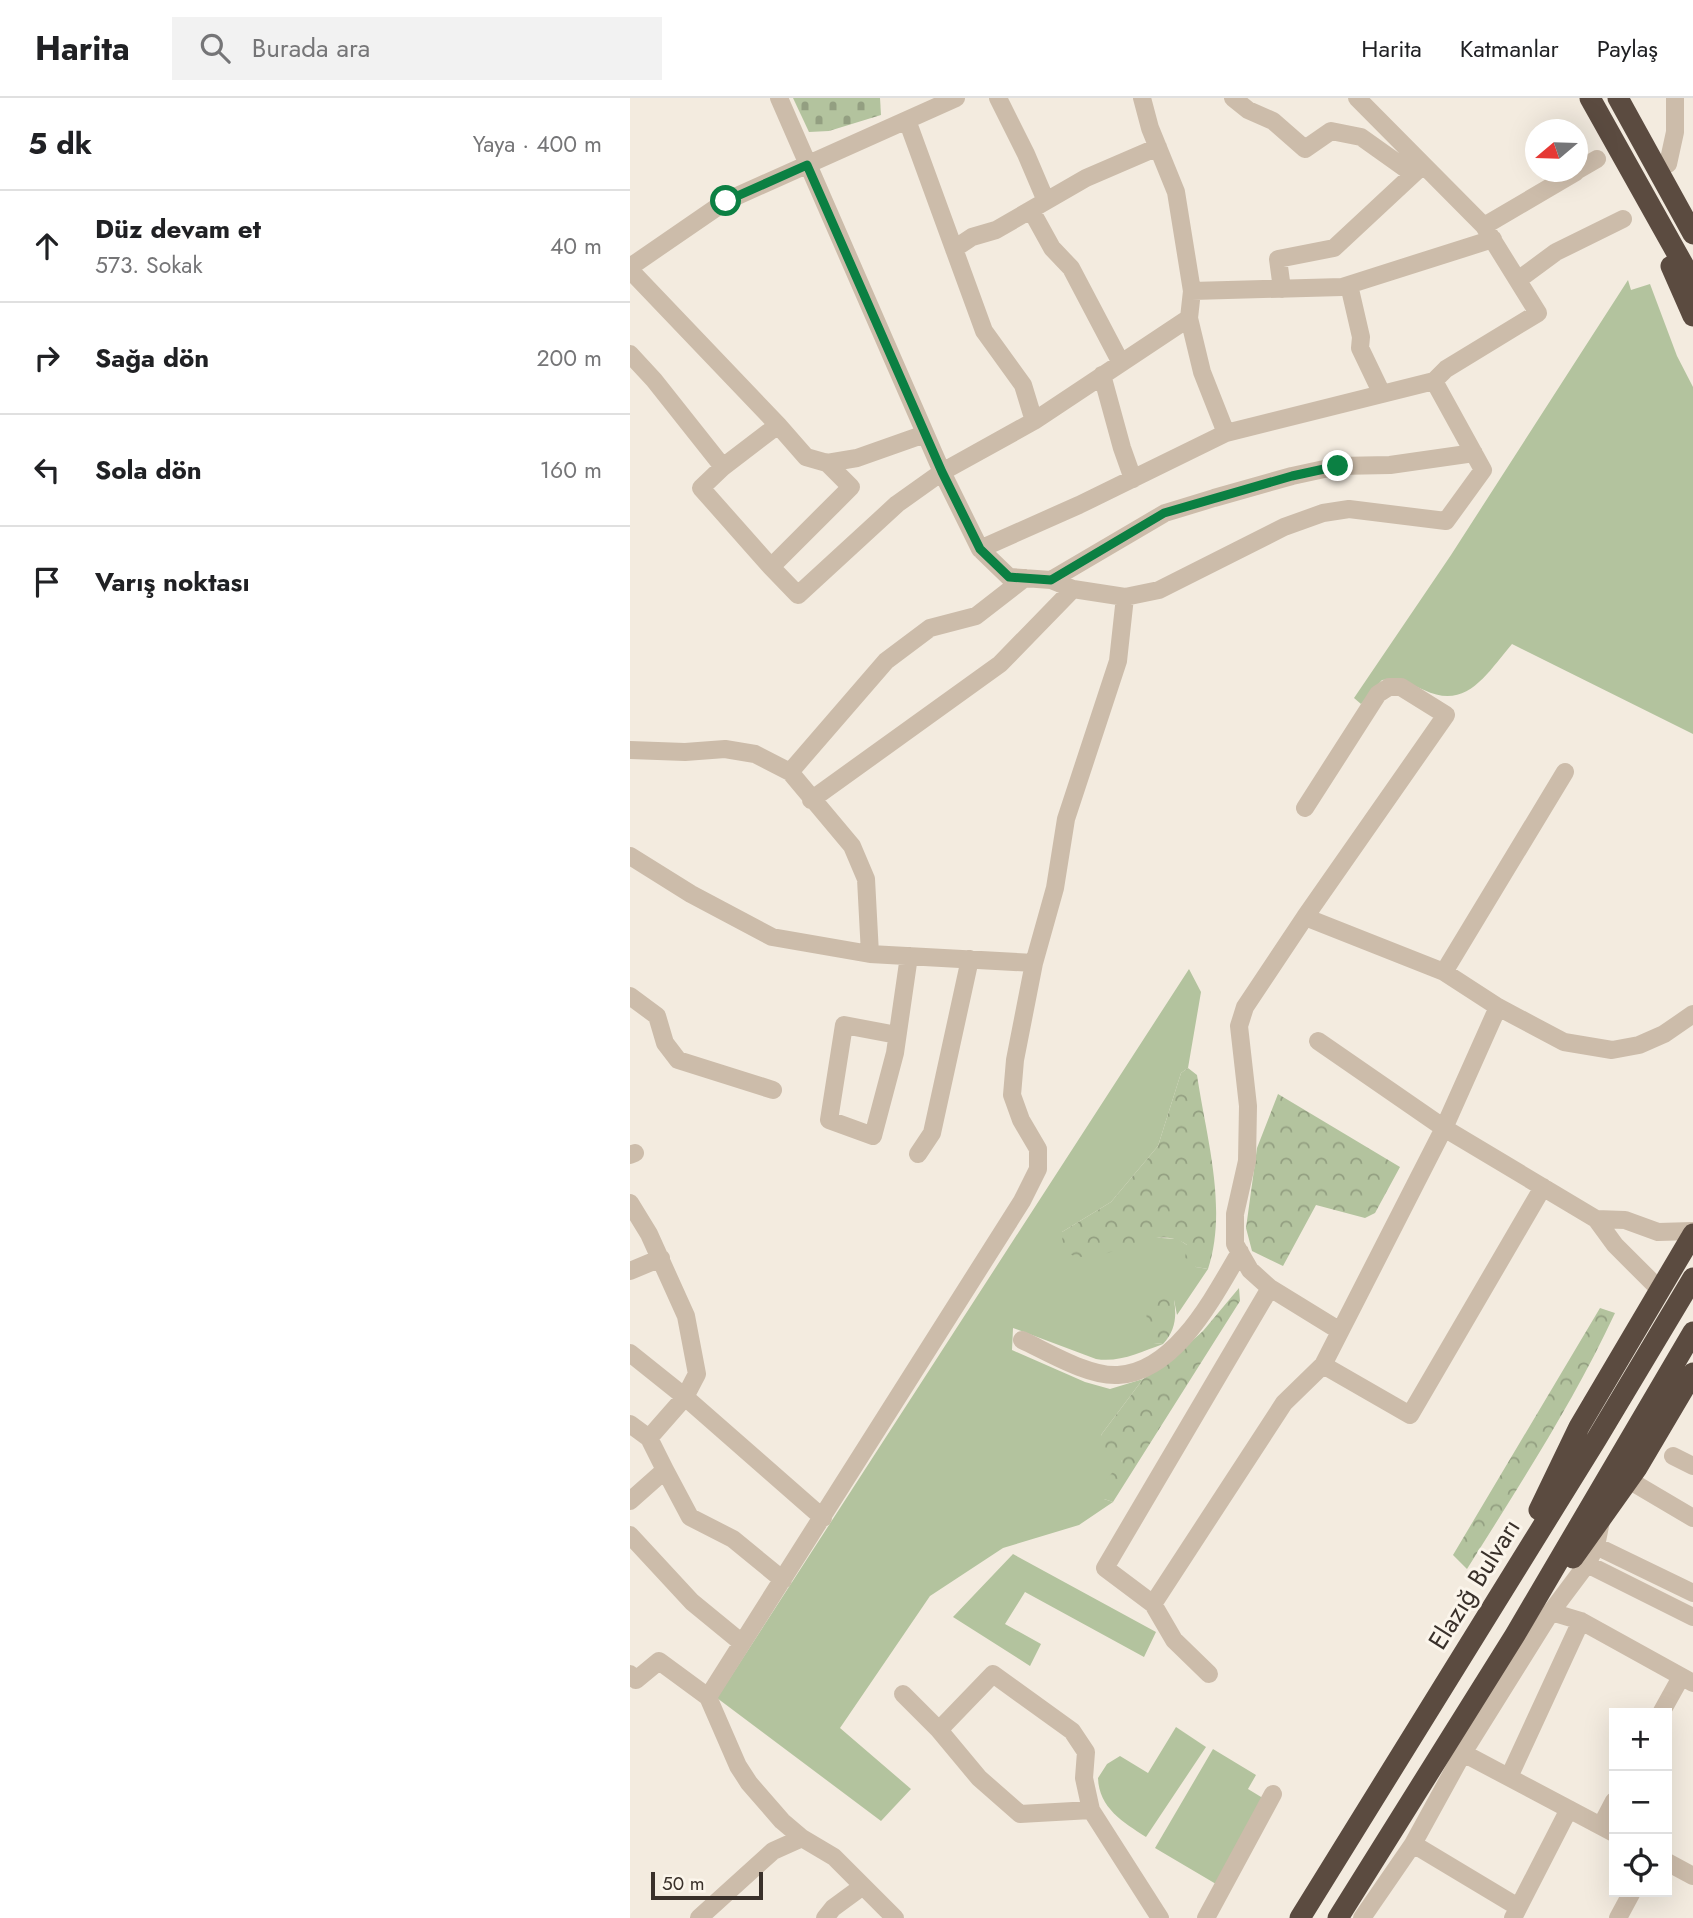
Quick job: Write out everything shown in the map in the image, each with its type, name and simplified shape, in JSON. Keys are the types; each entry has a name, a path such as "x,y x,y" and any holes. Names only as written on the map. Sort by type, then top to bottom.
{"highway":[{"path":"1590,98 1693,282"},
{"path":"1618,98 1693,233"},
{"path":"1631,119 1668,164 1693,203"},
{"path":"1621,152 1693,316"},
{"path":"1482,1623 1580,1427 1693,1233"},
{"name":"Elazığ Bulvarı","path":"1300,1918 1693,1278"},
{"path":"1338,1918 1515,1635 1693,1332"},
{"path":"1515,1635 1601,1521 1637,1468 1693,1373"}],"street":[{"path":"779,98 942,472 980,549 1009,577 1051,580 1073,589 1125,597 1160,590 1284,527 1323,513 1349,509 1446,522 1483,470 1434,381"},
{"path":"925,434 857,458 827,463 806,457 630,269 726,201 956,98"},
{"path":"998,98 1026,154 1052,248 1071,268 1121,363"},
{"path":"1142,98 1176,192 1192,291 1189,318 1202,372 1226,433"},
{"path":"1234,98 1248,110 1273,121 1305,149 1331,131 1361,137 1418,169"},
{"path":"980,549 1226,433 1434,381 1446,369 1538,313 1489,232 1418,169 1356,98"},
{"path":"1668,164 1675,132 1675,98"},
{"path":"907,120 984,331 1023,385 1034,421"},
{"path":"1675,132 1693,124"},
{"path":"954,249 972,237 996,230 1086,178 1158,148"},
{"path":"1588,164 1597,159"},
{"path":"1282,289 1278,258 1334,248 1418,169"},
{"path":"1192,291 1349,285 1489,232 1561,182"},
{"path":"1518,280 1556,252 1623,219"},
{"path":"1349,285 1361,337 1360,348 1382,394"},
{"path":"778,425 723,467 701,488 798,595 897,504 942,472 1034,421 1189,318"},
{"path":"630,354 723,467"},
{"path":"1102,375 1133,479"},
{"path":"1051,580 1164,513 1292,476 1338,466 1390,465 1474,453"},
{"path":"771,567 851,487 827,463"},
{"path":"790,772 886,662 930,628 976,616 1025,578"},
{"path":"811,800 1000,664 1073,589"},
{"path":"708,1697 1023,1201 1038,1169 1038,1149 1021,1120 1012,1095 1015,1060 1034,963 1055,888 1066,819 1118,662 1125,597"},
{"path":"1305,808 1378,694 1389,687 1401,687 1446,715 1245,1007 1239,1026 1248,1106 1247,1161 1235,1214 1235,1244 1250,1270 1270,1287 1340,1331"},
{"path":"630,750 735,751 755,754 790,772 852,846 866,879 870,954"},
{"path":"1444,972 1565,772"},
{"path":"630,856 691,894 772,937 870,954 1034,963"},
{"path":"1305,917 1444,972 1498,1007 1564,1042 1612,1050 1640,1045 1664,1034 1693,1014"},
{"path":"897,1035 844,1025 829,1120 873,1136 895,1054 909,956"},
{"path":"918,1154 932,1133 970,959"},
{"path":"630,996 657,1016 664,1043 678,1060 772,1090"},
{"path":"1153,1604 1284,1403 1323,1365 1444,1128 1498,1007"},
{"path":"1318,1041 1444,1128 1596,1219 1615,1245 1660,1290"},
{"path":"1323,1365 1410,1415 1543,1187"},
{"path":"630,1203 661,1258 686,1316 697,1374 685,1397 649,1438"},
{"path":"1596,1219 1625,1220 1658,1232 1693,1233"},
{"path":"1022,1340 1090,1371 1118,1376 1142,1370 1190,1333 1240,1252"},
{"path":"630,1271 661,1258"},
{"path":"1209,1674 1174,1640 1153,1604 1105,1568 1270,1287"},
{"path":"630,1353 685,1397 823,1518"},
{"path":"630,1424 649,1438 691,1517 733,1539 783,1580"},
{"path":"1673,1456 1693,1466"},
{"path":"630,1501 665,1470"},
{"path":"1627,1479 1693,1518"},
{"path":"1362,1918 1413,1844 1463,1753 1551,1612 1587,1564 1596,1546 1601,1521"},
{"path":"630,1535 692,1602 742,1643"},
{"path":"1596,1546 1693,1593"},
{"path":"1587,1564 1693,1617"},
{"path":"1551,1612 1581,1621 1687,1680 1665,1708"},
{"path":"1509,1777 1581,1621"},
{"path":"632,1680 659,1661 708,1697 738,1766 749,1783 782,1821 802,1839 834,1857 895,1918"},
{"path":"939,1730 993,1674 1072,1731 1086,1752 1084,1778 1091,1810 1160,1918"},
{"path":"903,1695 939,1730 979,1778 1020,1814 1091,1810"},
{"path":"1463,1753 1608,1830"},
{"path":"1206,1918 1273,1794"},
{"path":"1413,1844 1515,1913 1569,1809"},
{"path":"699,1918 773,1851 802,1839"},
{"path":"1672,1864 1693,1876"},
{"path":"825,1918 833,1908 863,1886"},
{"path":"1618,1918 1629,1897"}],"green space":[{"path":"793,98 880,98 881,115 829,131 809,132"},
{"path":"1628,280 1631,290 1650,284 1677,356 1693,387 1693,734 1512,644 1485,677 1464,692 1452,696 1439,695 1404,681 1382,680 1361,704 1354,698 1451,555"},
{"path":"1189,969 1201,992 1188,1068 1181,1073 1158,1146 1111,1202 1062,1232 1178,1239 1187,1245 1196,1267 1208,1269 1177,1315 1174,1300 1154,1343 1163,1344 1130,1356 1096,1359 1013,1328 1012,1350 1085,1382 1110,1389 1143,1379 1101,1435 1122,1461 1104,1499 1113,1502 1079,1525 1003,1548 930,1596 840,1728 911,1789 881,1821 717,1698"},
{"path":"1188,1068 1197,1075 1216,1197 1214,1246 1208,1269 1196,1267 1185,1258 1187,1245 1172,1238 1141,1241 1093,1256 1078,1257 1063,1251 1062,1232 1111,1202 1158,1146 1181,1073"},
{"path":"1278,1094 1400,1167 1375,1213 1365,1218 1316,1205 1283,1266 1252,1251 1246,1228 1257,1148"},
{"path":"1239,1288 1240,1301 1113,1502 1104,1499 1101,1486 1122,1461 1106,1450 1101,1435 1143,1379 1174,1357 1203,1331"},
{"path":"1165,1294 1174,1300 1174,1324 1163,1344 1154,1343 1147,1325 1147,1307 1152,1295"},
{"path":"1600,1308 1615,1313 1599,1346 1545,1444 1467,1569 1453,1555"},
{"path":"1013,1554 1156,1632 1144,1657 1025,1592 1005,1624 1041,1644 1030,1666 953,1617"},
{"path":"1176,1727 1206,1747 1146,1837 1121,1820 1108,1806 1099,1789 1098,1778 1107,1764 1120,1756 1148,1773"},
{"path":"1213,1749 1256,1775 1248,1789 1266,1800 1216,1884 1155,1848"}],"route":[{"path":"726,201 807,165 942,472 980,549 1009,577 1051,580 1164,513 1292,476 1338,466"}]}
